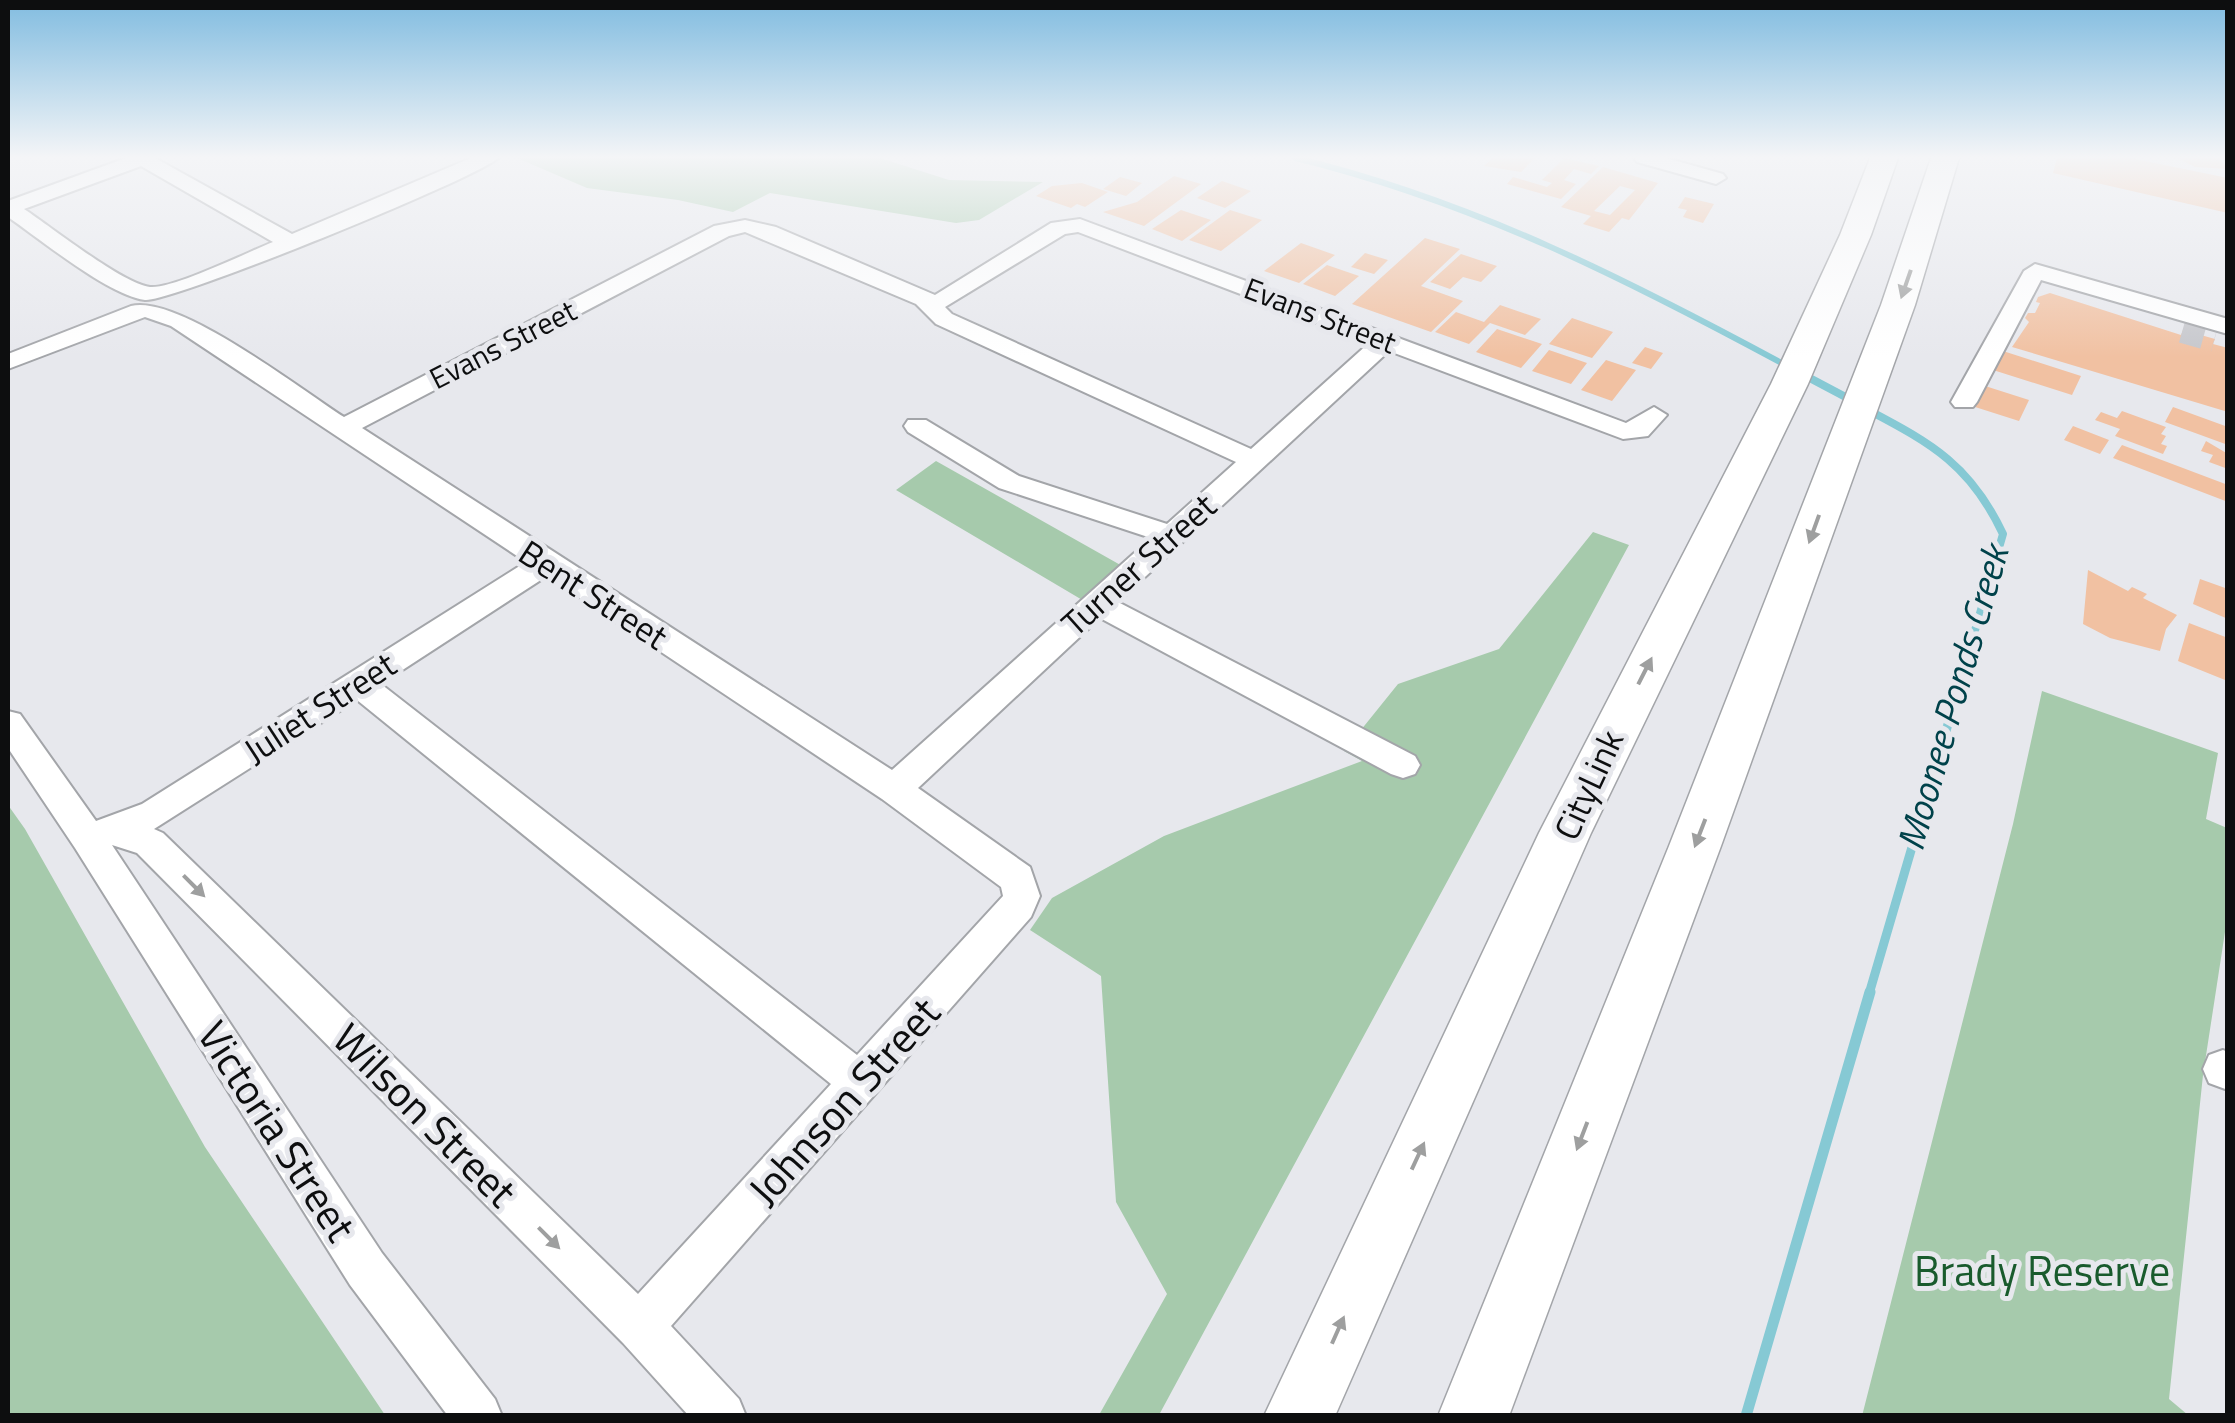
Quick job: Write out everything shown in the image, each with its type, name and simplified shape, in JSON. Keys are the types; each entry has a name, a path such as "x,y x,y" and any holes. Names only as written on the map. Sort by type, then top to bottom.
{"highway":[{"name":"CityLink","path":"1299,1416 1604,753 1777,410 1856,224"},
{"path":"1473,1416 1695,846 1925,224"}],"street":[{"name":"Bent Street","path":"33,224 545,564 894,789 1008,868"},
{"path":"259,224 290,242"},
{"path":"8,362 331,224"},
{"name":"Evans Street","path":"341,429 732,228 745,226 768,232 927,303 947,299 1059,228 1080,225 1622,431 1639,430 1654,415"},
{"path":"1964,402 2035,272 2154,306 2223,338"},
{"path":"927,303 944,319 1256,461"},
{"path":"2154,306 2163,325 2182,332"},
{"name":"Turner Street","path":"894,789 1385,341"},
{"path":"917,426 957,446 1009,482 1172,535"},
{"name":"Juliet Street","path":"103,833 154,814 545,564"},
{"path":"1096,604 1403,766"},
{"path":"359,684 862,1083"},
{"name":"Wilson Street","path":"8,723 103,833 150,842 640,1327 722,1416"},
{"name":"Victoria Street","path":"103,833 366,1269 478,1416"},
{"name":"Johnson Street","path":"640,1327 1018,906 1020,886 1008,868"}],"green space":[{"path":"936,461 1124,567 1084,601 896,490"},
{"path":"1593,532 1629,545 1159,1415 1099,1415 1167,1294 1116,1202 1101,976 1030,930 1052,898 1164,836 1362,761 1344,751 1398,684 1499,649"},
{"name":"Brady Reserve","path":"2042,691 2218,753 2206,819 2227,828 2227,919 2203,1075 2169,1399 2188,1415 1862,1416 2013,824"},
{"path":"8,805 205,1147 385,1415 8,1415"}],"building":[{"path":"1159,224 1205,224 1182,241 1152,229"},
{"path":"1210,224 1256,224 1221,251 1189,240"},
{"path":"1584,224 1616,224 1609,232"},
{"path":"1425,238 1460,249 1421,286 1463,301 1431,332 1352,304"},
{"path":"1301,243 1335,255 1299,283 1264,271"},
{"path":"1365,253 1388,260 1374,274 1351,267"},
{"path":"1461,254 1497,266 1481,282 1463,277 1450,289 1430,282"},
{"path":"1327,265 1359,276 1335,296 1303,284"},
{"path":"2050,293 2181,335 2183,330 2215,339 2213,344 2228,348 2228,412 2012,347 2029,322 2025,318 2028,313 2035,313 2040,303 2036,302 2038,297"},
{"path":"1500,305 1541,319 1525,335 1490,323 1469,344 1435,332 1456,312 1484,322"},
{"path":"1572,318 1613,332 1592,358 1549,344"},
{"path":"1497,329 1542,344 1521,368 1476,352"},
{"path":"1645,347 1663,353 1651,369 1632,363"},
{"path":"1549,350 1587,363 1571,384 1532,371"},
{"path":"2003,351 2081,376 2072,395 1993,370"},
{"path":"1606,360 1636,370 1612,401 1581,390"},
{"path":"1982,385 2029,400 2019,421 1972,406"},
{"path":"2173,407 2228,427 2228,445 2165,422"},
{"path":"2122,411 2166,427 2161,434 2166,436 2161,444 2167,446 2163,454 2115,436 2120,429 2095,420 2101,412 2117,418"},
{"path":"2073,426 2109,440 2100,454 2064,440"},
{"path":"2206,441 2228,454 2228,469 2209,462 2213,455 2201,451"},
{"path":"2122,445 2228,485 2228,502 2113,458"},
{"path":"2088,570 2128,591 2132,587 2147,594 2143,598 2177,615 2166,629 2160,651 2110,638 2083,624"},
{"path":"2200,579 2228,589 2228,619 2193,604"},
{"path":"2189,623 2228,638 2225,680 2178,661"}],"waterway":[{"name":"Moonee Ponds Creek","path":"1496,224 1609,274 1789,367"},
{"name":"Moonee Ponds Creek","path":"1802,374 1809,378"},
{"name":"Moonee Ponds Creek","path":"1804,375 1855,402"},
{"name":"Moonee Ponds Creek","path":"1868,410 1948,459 1978,491 2003,534 1969,651"},
{"name":"Moonee Ponds Creek","path":"1869,994 1970,649"},
{"name":"Moonee Ponds Creek","path":"1746,1416 1870,992"}],"tunnel":[{"path":"2182,332 2214,341"}]}
